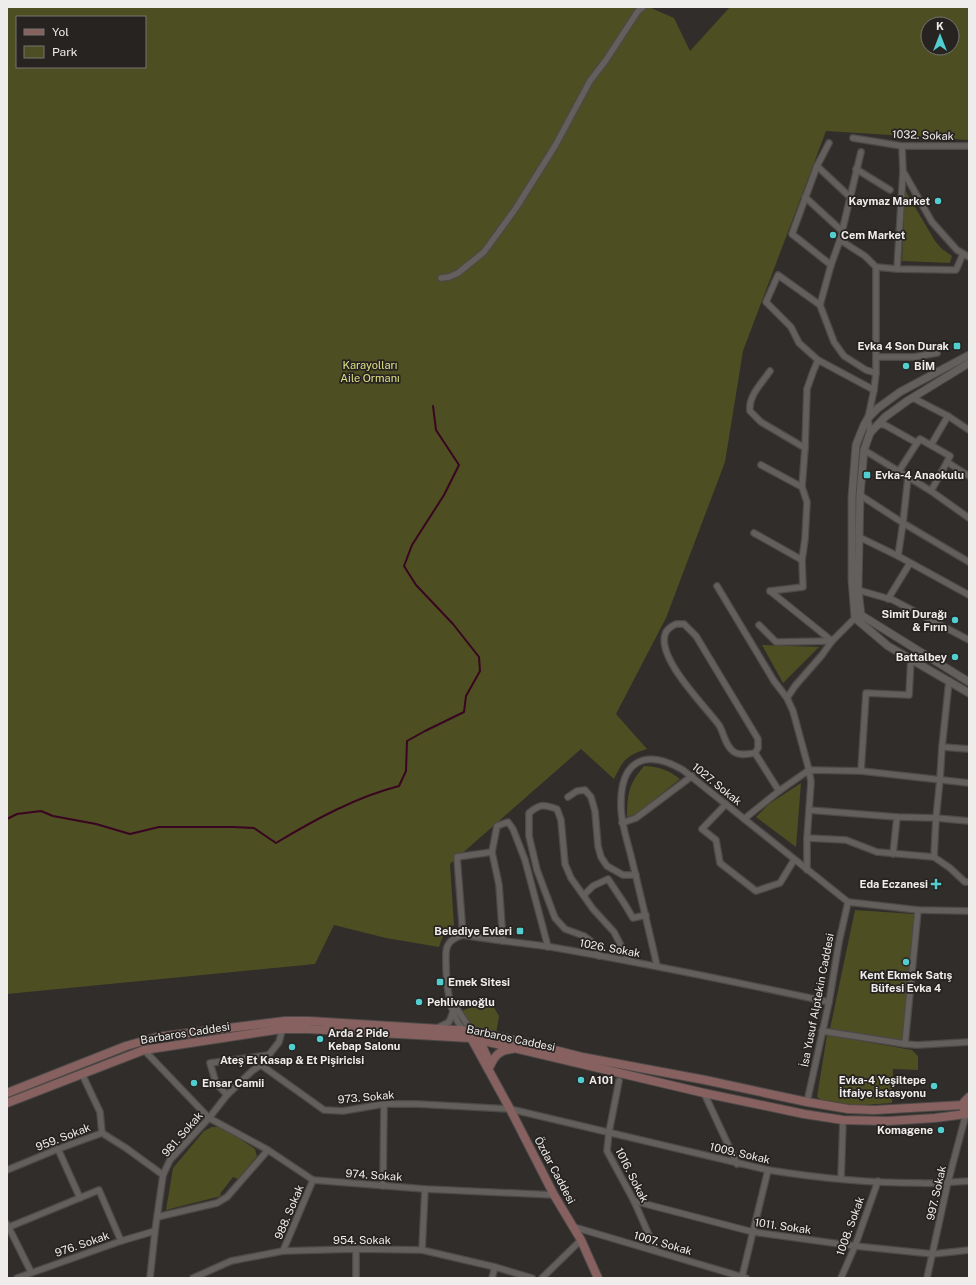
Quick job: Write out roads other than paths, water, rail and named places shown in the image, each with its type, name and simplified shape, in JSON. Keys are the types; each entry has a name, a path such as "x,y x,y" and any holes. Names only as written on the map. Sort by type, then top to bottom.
{"main road":[{"name":"Barbaros Caddesi","path":"7,1103 144,1050 309,1021 464,1030"},
{"name":"Barbaros Caddesi","path":"7,1093 119,1049 157,1037 284,1025 308,1029 472,1034 527,1043 582,1057 706,1080 807,1102 848,1109 874,1110 963,1105"},
{"name":"Özdar Caddesi","path":"464,1030 472,1034 554,1195 581,1240 598,1278"},
{"name":"Barbaros Caddesi","path":"472,1034 480,1040 515,1049 704,1093 804,1114 843,1120 888,1121 968,1115"},
{"name":"Özdar Caddesi","path":"480,1040 490,1070"},
{"path":"490,1070 494,1058 500,1052 515,1049"},
{"path":"968,1115 963,1105 969,1096"}],"street":[{"path":"441,278 449,277 458,273 484,252 516,208 555,146 590,81 642,7"},
{"name":"1032. Sokak","path":"853,138 902,146 969,146"},
{"path":"829,143 817,166 792,234 831,265"},
{"path":"897,269 904,171 902,146"},
{"path":"820,305 831,265 840,240 860,152"},
{"path":"817,166 850,197"},
{"path":"856,170 890,190"},
{"path":"904,171 932,222 957,250 969,257"},
{"path":"805,197 842,231"},
{"path":"840,240 865,256 876,267 897,269 956,270 963,254"},
{"path":"870,433 868,418 876,373 876,267"},
{"path":"874,390 818,360 799,343 791,327 766,302 778,275 820,305 834,342 844,356 866,370 876,373"},
{"path":"876,357 914,357 937,352"},
{"path":"969,354 900,392 878,408 868,418 864,425 856,445 852,497 851,574 858,617 888,646 969,694"},
{"path":"818,360 812,372 807,389 802,487 807,502 802,560 803,587 770,591 832,641"},
{"path":"787,698 832,641 858,617 860,495 864,450 870,433 885,417 969,363"},
{"path":"770,371 751,398 749,406 750,412 761,422 805,448"},
{"path":"913,398 948,416 969,430"},
{"path":"931,445 948,416"},
{"path":"878,424 885,424 917,443"},
{"path":"899,472 920,439 950,456 931,491"},
{"path":"864,450 931,491 969,518"},
{"path":"947,462 969,476"},
{"path":"761,465 802,487"},
{"path":"898,556 908,477"},
{"path":"860,495 903,523 969,562"},
{"path":"754,533 802,560"},
{"path":"859,537 898,556 969,595"},
{"path":"888,599 910,563"},
{"path":"717,586 774,681 787,698 793,711 811,782 807,838 807,870"},
{"path":"858,590 893,600 969,640"},
{"path":"858,617 969,682"},
{"path":"676,624 684,624 696,636 758,739 758,748 755,753 739,754 733,752 728,745 720,727 678,676 668,654 665,642 666,632 670,627 676,624"},
{"path":"759,625 776,642 832,641"},
{"path":"861,771 866,694 909,696 911,659"},
{"path":"934,858 942,747 949,682"},
{"path":"942,747 969,749"},
{"path":"755,753 779,791"},
{"name":"1027. Sokak","path":"657,966 646,915 622,823 620,806 622,791 628,770 639,761 645,759 659,760 673,764 692,776 794,860 848,902"},
{"path":"744,819 779,791 809,770 861,771 969,783"},
{"path":"622,823 636,818 692,776"},
{"path":"568,797 577,791 585,790 591,798 595,811 598,846 601,857 607,866 623,875 636,875"},
{"path":"726,804 702,829 716,840 720,863 756,891 780,883 794,860"},
{"path":"599,956 592,942 584,936 565,929 555,918 537,870 529,836 529,813 537,806 547,806 557,809 561,820 565,864 571,878 593,909 614,932 629,961"},
{"path":"809,810 969,821"},
{"path":"893,854 897,817"},
{"path":"503,941 499,885 492,852 497,826 508,822 513,829 525,860 548,947"},
{"path":"807,838 846,840 877,852 934,858 950,868 965,882 969,882"},
{"path":"464,1030 460,1026 453,1012 446,983 446,954 448,944 453,939 463,935 457,858 492,852"},
{"path":"584,895 593,886 608,879 633,918 646,915"},
{"path":"848,902 918,910 969,911"},
{"name":"İsa Yusuf Alptekin Caddesi","path":"807,1102 829,1002 839,942 848,902"},
{"path":"905,1044 918,910"},
{"name":"1026. Sokak","path":"463,935 548,947 657,966 829,1002"},
{"path":"452,1004 456,1007 472,1034"},
{"path":"436,1028 449,1022 453,1012"},
{"name":"981. Sokak","path":"150,1278 163,1176 170,1160 209,1118 226,1095 252,1071 261,1065 279,1042 284,1025"},
{"path":"822,1031 917,1045 969,1042"},
{"name":"974. Sokak","path":"144,1050 209,1118 268,1150 313,1180 424,1189 554,1195"},
{"path":"226,1095 216,1083 210,1063 269,1055"},
{"name":"973. Sokak","path":"261,1065 324,1110 342,1111 384,1104 417,1104 510,1109"},
{"path":"82,1074 100,1112 102,1133"},
{"name":"1016. Sokak","path":"619,1081 609,1132 607,1151 634,1201 656,1251"},
{"path":"704,1093 737,1164"},
{"path":"383,1186 384,1104"},
{"name":"1009. Sokak","path":"510,1109 737,1164 803,1176 921,1183 969,1181"},
{"name":"997. Sokak","path":"927,1278 948,1182 968,1115"},
{"path":"841,1179 843,1120"},
{"name":"959. Sokak","path":"7,1170 102,1133 126,1148 163,1176"},
{"path":"58,1149 80,1198"},
{"path":"157,1217 217,1203 227,1197 268,1150"},
{"path":"744,1277 768,1170"},
{"name":"988. Sokak","path":"283,1251 313,1180"},
{"name":"1008. Sokak","path":"841,1278 855,1246 878,1181"},
{"path":"422,1250 424,1189"},
{"path":"30,1272 8,1225 99,1190 121,1241"},
{"name":"1011. Sokak","path":"634,1201 753,1232 855,1246 933,1254 969,1250"},
{"name":"1007. Sokak","path":"574,1227 744,1277"},
{"name":"976. Sokak","path":"17,1278 30,1272 121,1241 155,1231"},
{"path":"542,1278 581,1240"},
{"path":"356,1249 356,1278"},
{"name":"954. Sokak","path":"193,1278 207,1276 231,1261 283,1251 356,1249 422,1250 495,1267 532,1278"},
{"path":"492,1278 495,1267"}],"waterway":[{"path":"7,819 17,814 41,811 53,816 96,824 130,834 159,827 254,828 276,843 305,826 351,803 367,796 399,786 406,771 407,741 464,712 466,696 480,671 479,657 453,624 416,585 404,566 412,545 444,495 459,465 436,430 433,406"}],"place":[{"name":"Kaymaz Market","path":"938,201"},
{"name":"Cem Market","path":"833,235"},
{"name":"Evka 4 Son Durak","path":"957,346"},
{"name":"BİM","path":"906,366"},
{"name":"Evka-4 Anaokulu","path":"867,475"},
{"name":"Simit Durağı & Fırın","path":"955,620"},
{"name":"Battalbey","path":"955,657"},
{"name":"Eda Eczanesi","path":"936,884"},
{"name":"Belediye Evleri","path":"520,931"},
{"name":"Kent Ekmek Satış Büfesi Evka 4","path":"906,962"},
{"name":"Emek Sitesi","path":"440,982"},
{"name":"Pehlivanoğlu","path":"419,1002"},
{"name":"Arda 2 Pide Kebap Salonu","path":"320,1039"},
{"name":"Ateş Et Kasap & Et Pişiricisi","path":"292,1047"},
{"name":"A101","path":"581,1080"},
{"name":"Ensar Camii","path":"194,1083"},
{"name":"Evka-4 Yeşiltepe İtfaiye İstasyonu","path":"934,1086"},
{"name":"Komagene","path":"941,1130"}],"park label":[{"name":"Karayolları Aile Ormanı","path":"370,371"}]}
